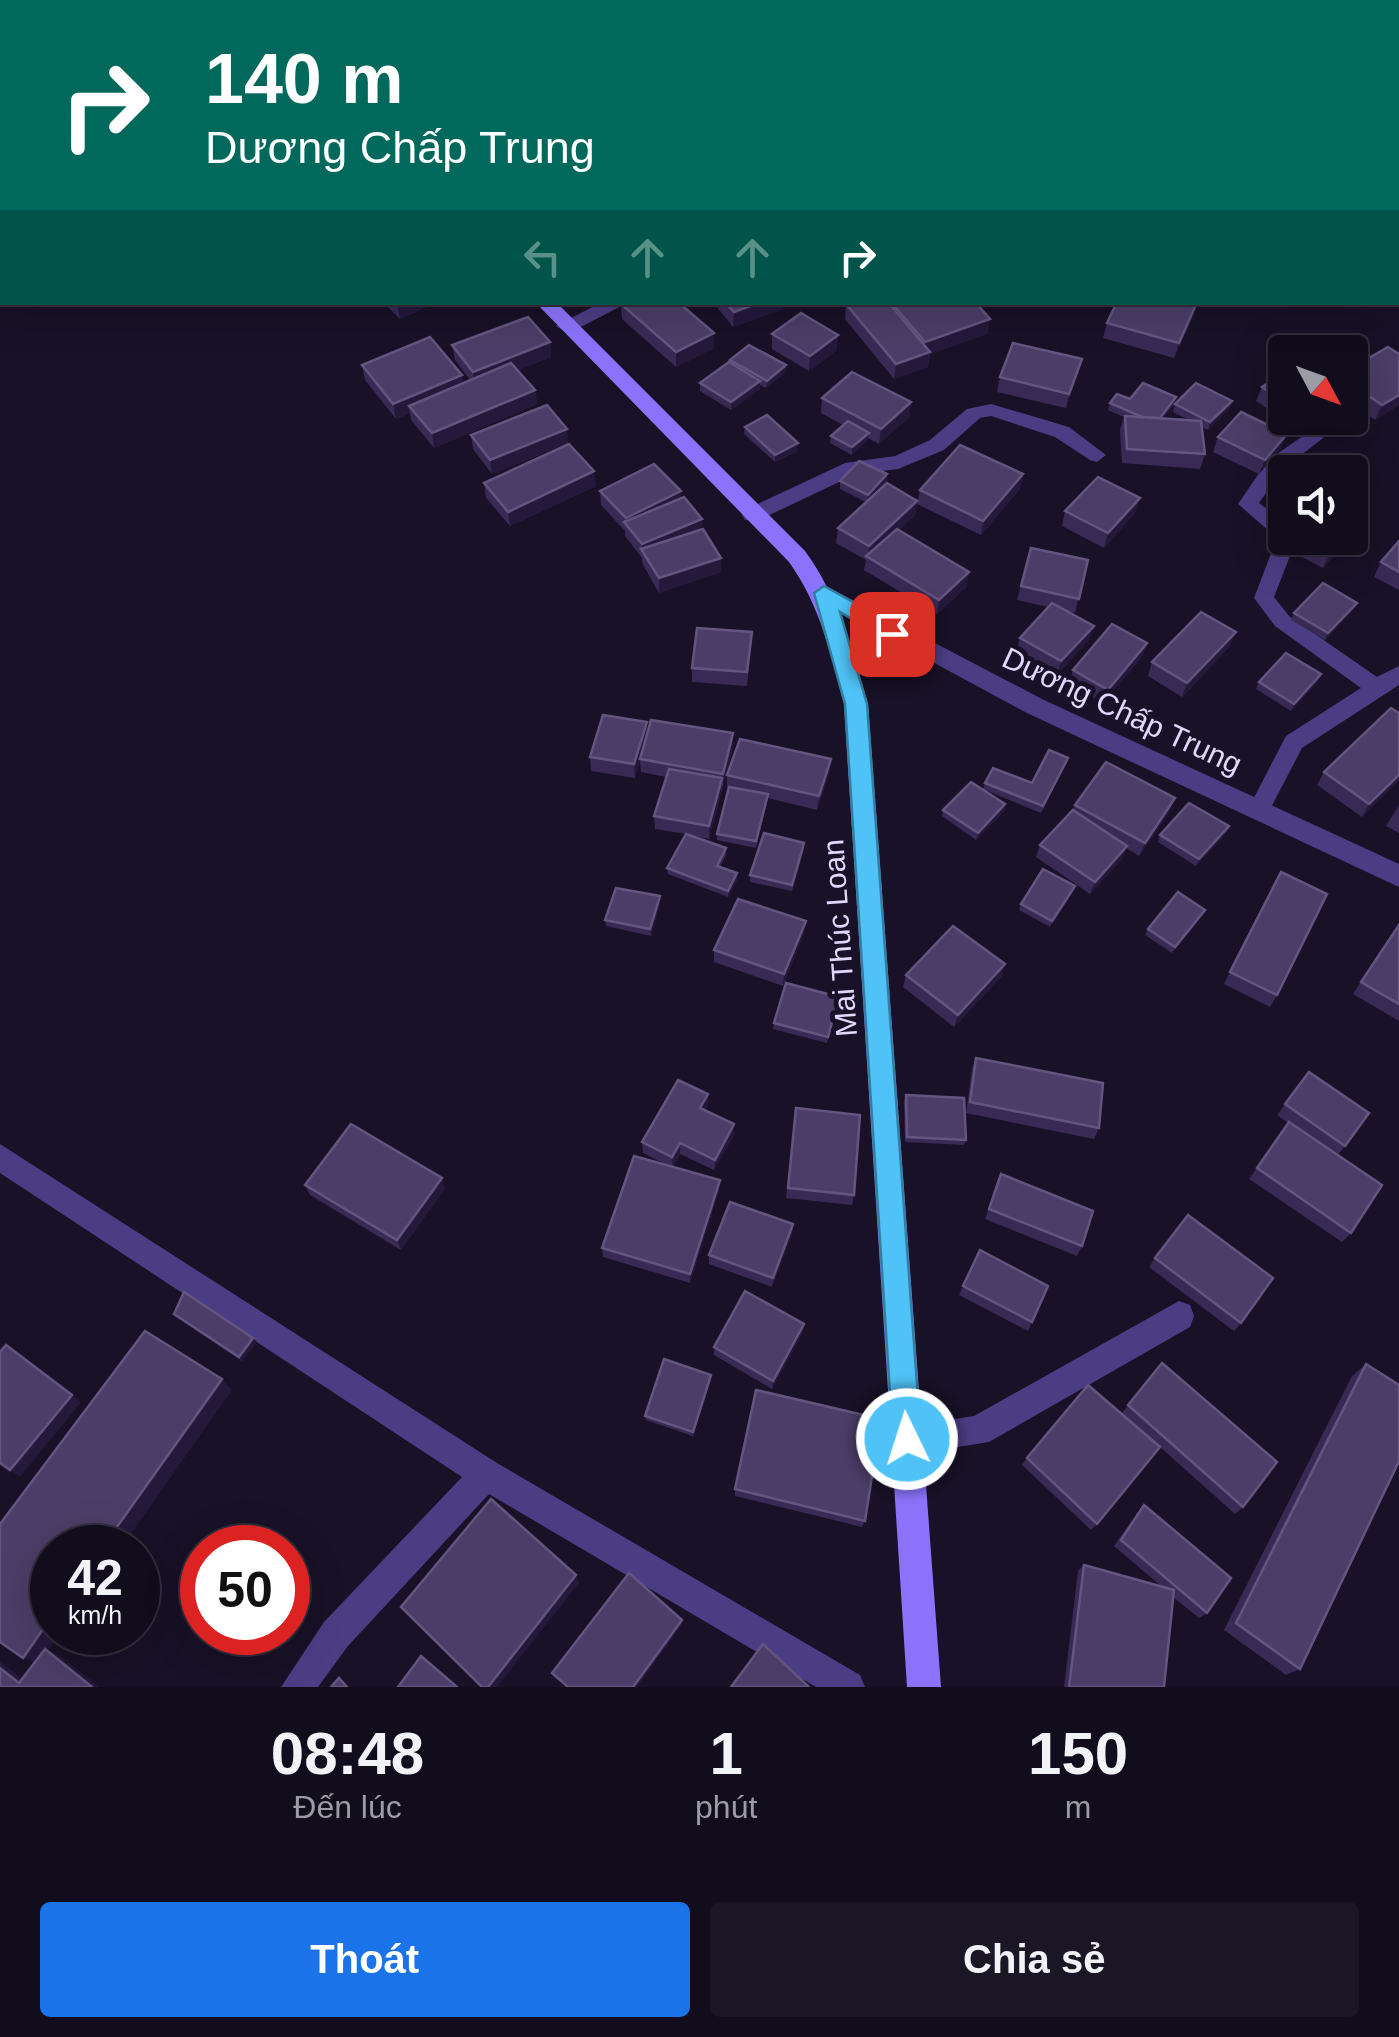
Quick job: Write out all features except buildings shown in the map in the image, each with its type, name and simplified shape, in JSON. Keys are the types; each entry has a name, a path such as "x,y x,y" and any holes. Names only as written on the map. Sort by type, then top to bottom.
{"main road":[{"name":"Mai Thúc Loan","path":"547,305 752,514 786,541 824,593 856,704 924,1687"}],"street":[{"path":"566,326 613,305"},
{"name":"Dương Chấp Trung","path":"824,593 927,654 1016,699 1399,876"},
{"path":"0,1157 486,1474 848,1687"},
{"path":"907,1439 978,1431 1179,1316"},
{"path":"298,1687 336,1634 486,1474"}],"lane":[{"path":"752,514 852,468 898,462 937,445 974,414 991,410 1062,432 1097,454"},
{"path":"1288,455 1314,435"},
{"path":"1268,476 1248,504 1268,521"},
{"path":"1279,555 1264,598 1282,621 1377,688"},
{"path":"1258,811 1294,742 1399,674"}],"route":[{"path":"892,634 824,593 856,704 907,1439"}]}
